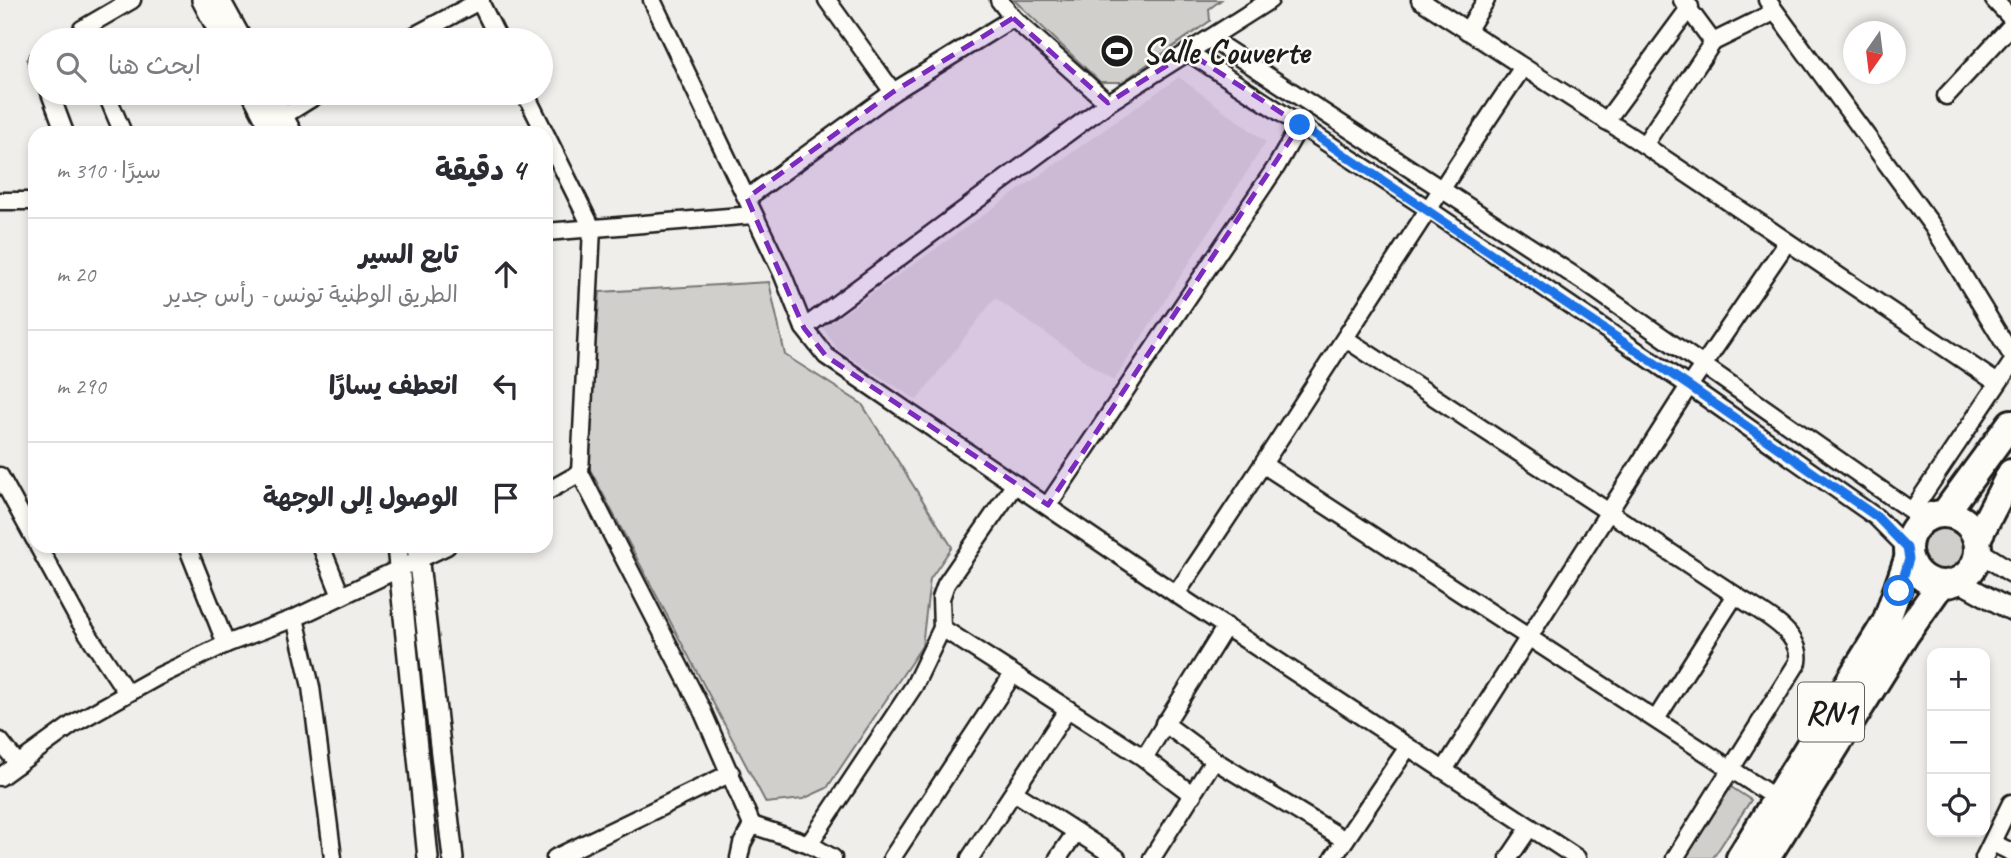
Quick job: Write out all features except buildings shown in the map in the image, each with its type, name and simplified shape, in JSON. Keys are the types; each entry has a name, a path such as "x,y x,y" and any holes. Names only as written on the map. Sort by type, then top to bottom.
{"main road":[{"name":"RN1","path":"1740,858 1886,622 1908,553 1909,536 2011,423"},
{"name":"RN1","path":"1766,858 1899,644 1949,583 1972,569 1977,545 2011,473"},
{"path":"1927,514 1965,521 1977,545"},
{"path":"1908,553 1921,577 1949,583"}],"street":[{"path":"84,28 132,0"},
{"path":"202,0 217,28"},
{"path":"220,0 235,28"},
{"path":"428,28 480,0 493,28"},
{"path":"652,0 747,198 804,328 826,356 1176,594 1577,858"},
{"path":"827,0 892,92"},
{"path":"999,0 1013,18 1108,103"},
{"path":"804,328 1108,103 1270,0"},
{"path":"1420,0 1644,145 1996,382"},
{"path":"1466,31 1486,0"},
{"path":"1994,0 2011,17"},
{"path":"1606,121 1686,4 1713,42"},
{"path":"1644,145 1713,42 1770,6 1934,228 2011,354"},
{"path":"747,198 892,92 1013,18"},
{"path":"1947,96 2011,26"},
{"path":"1211,39 1440,188 1927,514 1996,382 2011,363"},
{"path":"1188,52 1428,209 1689,386 1877,517 1908,553"},
{"path":"1176,594 1264,465 1440,188 1522,67"},
{"path":"54,105 62,126"},
{"path":"111,105 119,126"},
{"path":"263,105 282,126"},
{"path":"275,105 283,126"},
{"path":"284,126 307,105"},
{"path":"531,105 542,126"},
{"path":"1048,505 1276,167 1300,125"},
{"path":"553,148 592,228 580,473 654,613 731,773 752,825 739,858"},
{"path":"0,201 28,201"},
{"path":"553,231 753,215"},
{"path":"1444,770 1611,513 1689,386 1787,242"},
{"path":"1346,339 1735,595 1794,637 1800,649 1798,662 1675,858"},
{"path":"1264,465 1777,799"},
{"path":"553,488 580,473"},
{"path":"0,476 28,527"},
{"path":"809,844 915,687 942,628 941,598 946,584 1015,484"},
{"path":"1977,545 2011,572"},
{"path":"42,553 78,619 127,694"},
{"path":"190,553 226,644"},
{"path":"324,553 341,596"},
{"path":"0,777 73,724 127,694 226,644 295,618 412,559"},
{"path":"412,559 428,858"},
{"path":"412,559 453,858"},
{"path":"1949,583 2011,610"},
{"path":"1656,719 1735,595"},
{"path":"295,618 311,687 333,858"},
{"path":"1144,758 1226,626"},
{"path":"942,628 1144,758 1193,795"},
{"path":"892,858 1013,674"},
{"path":"970,858 1068,709"},
{"path":"1164,723 1214,760 1345,840"},
{"path":"0,741 18,764"},
{"path":"1333,858 1408,747"},
{"path":"1152,858 1214,760"},
{"path":"565,856 731,773"},
{"path":"1014,793 1117,858"},
{"path":"1984,858 2011,803"},
{"path":"752,825 809,844 833,858"},
{"path":"1509,858 1530,827"},
{"path":"1058,858 1076,832"},
{"path":"1993,843 2011,852"}],"highlighted area":[{"path":"1013,18 1108,103 1188,52 1300,125 1048,505 826,356 804,328 747,198 893,92"}],"shaded area":[{"name":"Salle Couverte","path":"1014,0 1221,0 1209,9 1210,21 1122,82 1100,82"},
{"path":"1179,77 1266,142 1114,381 995,298 917,400 838,350 823,328"},
{"path":"769,282 785,355 862,404 952,547 930,579 922,646 827,788 803,799 766,803 585,460 600,292"},
{"path":"1945,527 1960,534 1967,549 1960,564 1945,571 1930,564 1923,549 1930,534"},
{"path":"1731,787 1751,800 1713,858 1684,858"}],"place":[{"name":"Salle Couverte","path":"1117,51"}],"route":[{"path":"1300,125 1689,386 1877,517 1907,548 1909,559 1899,591"}]}
